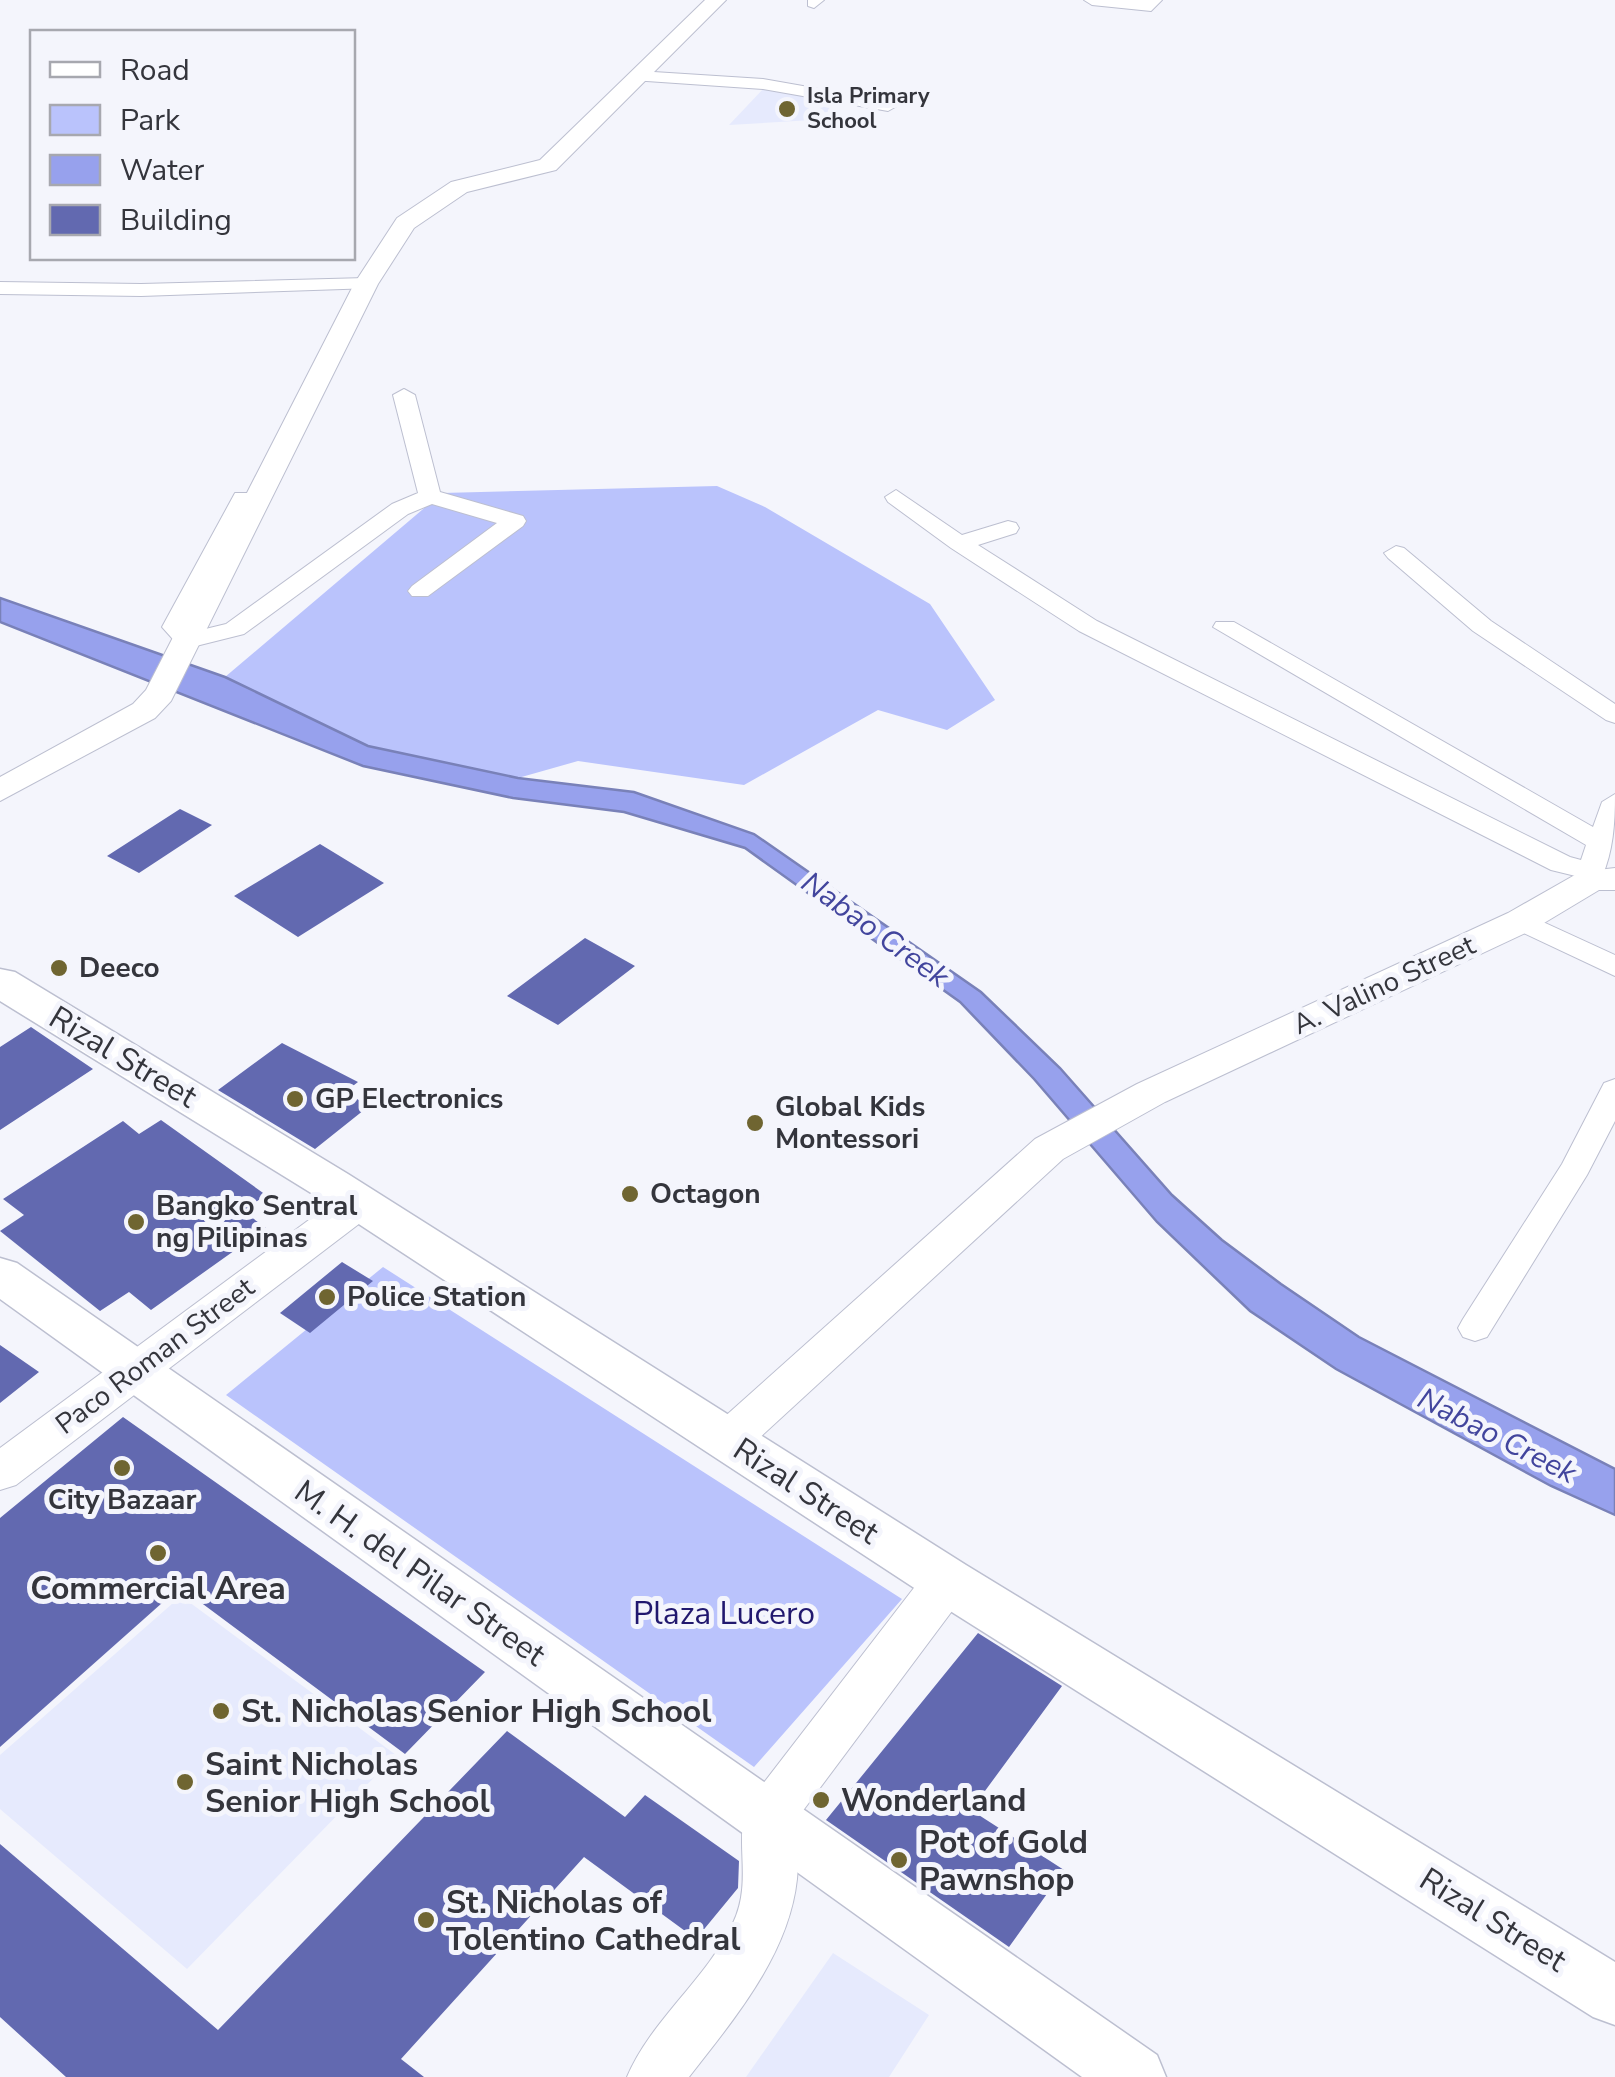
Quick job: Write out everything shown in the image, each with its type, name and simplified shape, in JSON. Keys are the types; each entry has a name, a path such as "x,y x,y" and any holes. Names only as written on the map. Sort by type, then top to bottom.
{"main road":[{"name":"Rizal Street","path":"0,982 358,1204 947,1581 1615,1996"},
{"name":"M. H. del Pilar Street","path":"0,1275 1135,2077"}],"street":[{"path":"0,791 144,711 160,694 366,284 405,223 459,187 548,165 716,0"},
{"path":"1092,0 1151,6 1154,0"},
{"path":"638,76 763,84 888,106"},
{"path":"0,288 141,290 366,284"},
{"path":"404,395 430,496"},
{"path":"184,649 235,629 400,509 430,496 514,521 420,591"},
{"path":"896,496 959,543 1088,626 1560,864 1600,876 1600,842 1615,802"},
{"path":"184,649 174,627 242,498"},
{"path":"959,543 1008,528"},
{"path":"1396,552 1482,626 1615,715"},
{"path":"1225,628 1600,842"},
{"name":"A. Valino Street","path":"728,1440 1049,1149 1151,1093 1521,921 1600,876"},
{"path":"1521,921 1615,967"},
{"path":"1474,1328 1576,1167 1615,1090"},
{"name":"Paco Roman Street","path":"0,1472 358,1204"},
{"path":"654,2077 732,1974 759,1927 772,1881 767,1818 947,1581"}],"shaded area":[{"name":"Isla Primary School","path":"764,88 832,99 829,119 729,125"},
{"name":"Saint Nicholas Senior High School","path":"181,1596 396,1755 187,1969 0,1809 0,1755"},
{"path":"833,1953 929,2015 889,2077 746,2077"}],"green space":[{"path":"717,486 765,507 930,604 995,700 947,730 878,710 744,785 578,761 518,778 368,746 225,677 442,493"},
{"name":"Plaza Lucero","path":"383,1267 902,1599 754,1767 226,1395"}],"water":[{"name":"Nabao Creek","path":"0,598 225,677 368,746 518,778 634,792 754,834 981,992 1060,1068 1172,1195 1222,1240 1281,1284 1359,1337 1615,1469 1615,1515 1551,1486 1336,1369 1250,1311 1157,1222 1034,1079 960,1002 745,848 624,812 513,798 363,766 0,622"}],"building":[{"path":"180,809 212,825 139,873 107,856"},
{"path":"320,844 384,883 298,937 234,896"},
{"path":"585,938 635,966 558,1025 507,996"},
{"path":"31,1027 93,1069 0,1130 0,1047"},
{"name":"GP Electronics","path":"282,1043 358,1082 345,1092 369,1106 315,1149 218,1090"},
{"name":"Bangko Sentral ng Pilipinas","path":"161,1120 266,1195 243,1211 266,1228 151,1310 129,1292 100,1311 0,1231 24,1215 3,1199 123,1121 139,1134"},
{"name":"Police Station","path":"342,1262 373,1281 310,1333 280,1313"},
{"path":"0,1345 39,1372 0,1403"},
{"name":"Commercial Area","path":"123,1417 485,1672 405,1754 180,1587 0,1747 0,1518"},
{"path":"978,1633 1062,1686 971,1810 1064,1870 1009,1947 826,1820"},
{"path":"507,1731 625,1817 645,1795 739,1861 738,1888 696,1939 584,1857 401,2059 424,2077 66,2077 0,2017 0,1844 218,2030"}],"place":[{"name":"Isla Primary School","path":"787,109"},
{"name":"Deeco","path":"59,968"},
{"name":"GP Electronics","path":"295,1099"},
{"name":"Global Kids Montessori","path":"755,1123"},
{"name":"Octagon","path":"630,1194"},
{"name":"Bangko Sentral ng Pilipinas","path":"136,1222"},
{"name":"Police Station","path":"327,1297"},
{"name":"City Bazaar","path":"122,1468"},
{"name":"Commercial Area","path":"158,1553"},
{"name":"St. Nicholas Senior High School","path":"221,1711"},
{"name":"Saint Nicholas Senior High School","path":"185,1782"},
{"name":"Wonderland","path":"821,1800"},
{"name":"Pot of Gold Pawnshop","path":"899,1860"},
{"name":"St. Nicholas of Tolentino Cathedral","path":"426,1920"}]}
